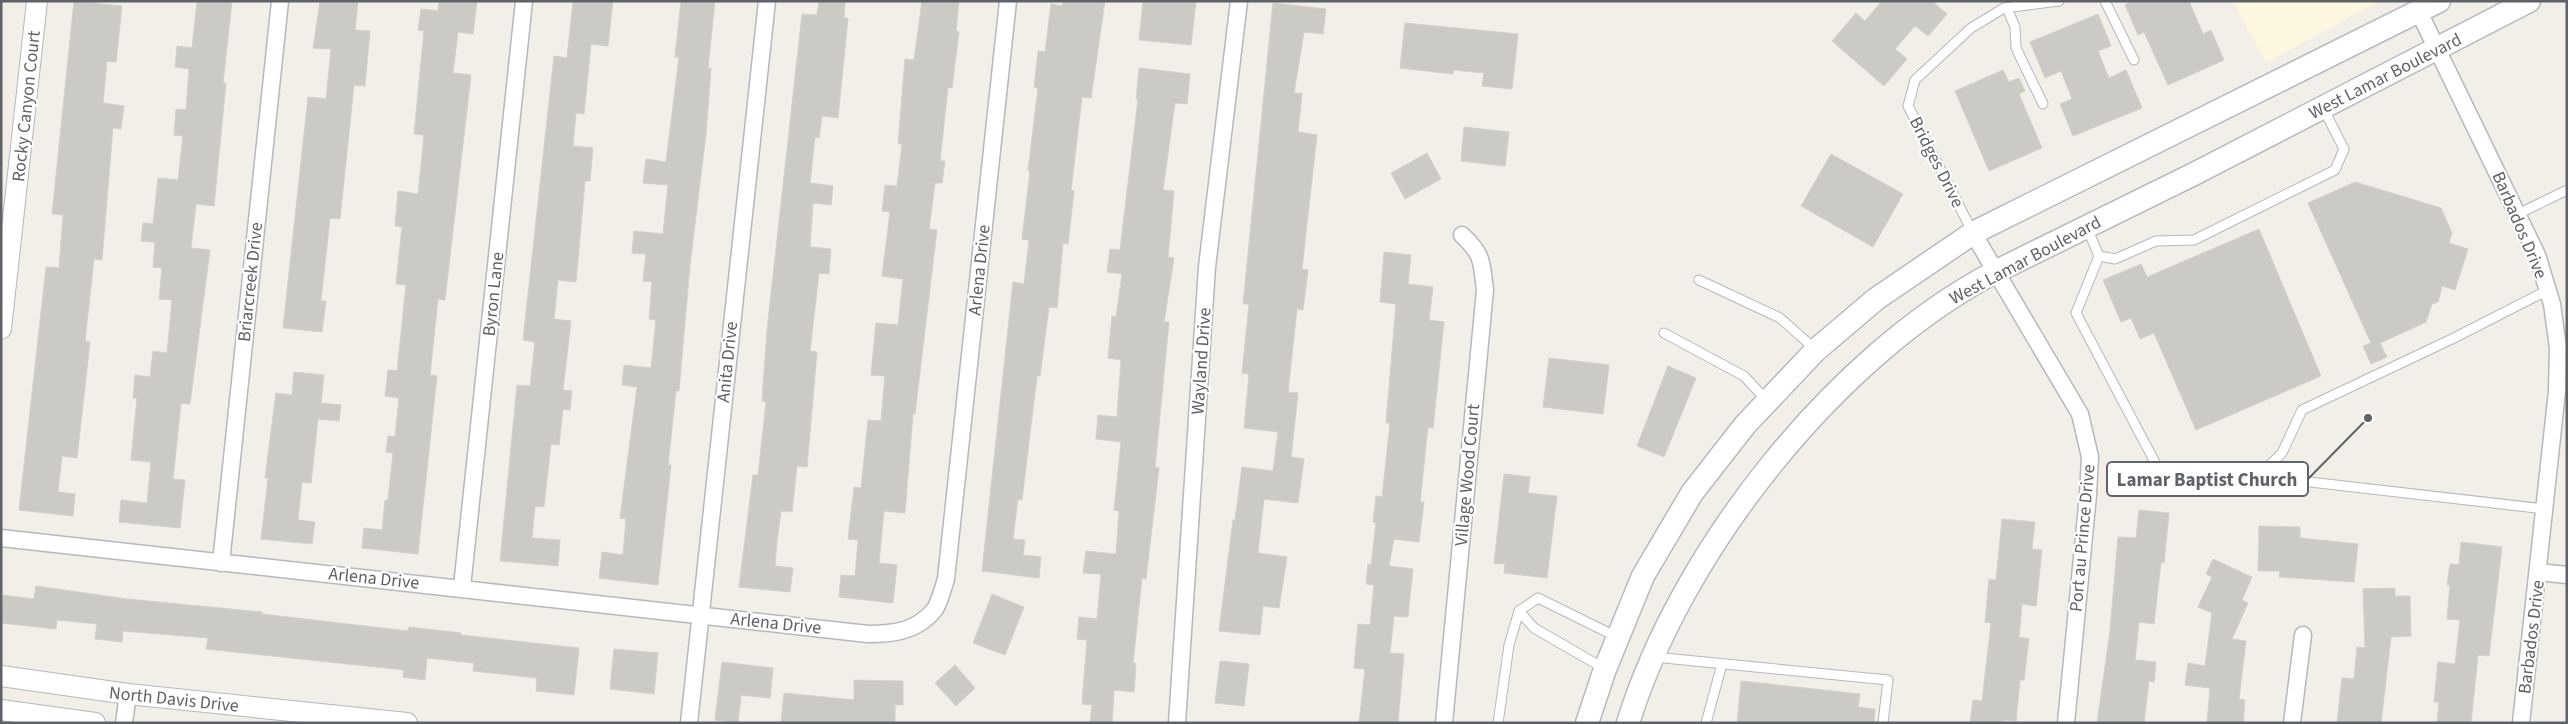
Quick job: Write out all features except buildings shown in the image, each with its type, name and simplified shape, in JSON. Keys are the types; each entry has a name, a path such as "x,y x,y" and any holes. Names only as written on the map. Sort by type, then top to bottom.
{"main road":[{"path":"1587,723 1605,669 1644,576 1692,493 1745,424 1816,350 1876,300 1973,233 2416,7 2439,1"},
{"name":"West Lamar Boulevard","path":"1628,723 1652,657 1696,572 1752,490 1820,408 1923,317 1963,289 1995,272 2323,108 2528,1"}],"street":[{"name":"Rocky Canyon Court","path":"1,329 36,1"},
{"name":"Briarcreek Drive","path":"221,563 280,1"},
{"name":"Byron Lane","path":"462,588 524,1"},
{"name":"Anita Drive","path":"689,723 767,1"},
{"name":"Arlena Drive","path":"1,538 868,634 893,634 914,627 935,608 946,579 1008,1"},
{"name":"Wayland Drive","path":"1177,723 1207,267 1238,1"},
{"name":"Barbados Drive","path":"2416,7 2537,255 2552,304 2558,348 2561,412 2545,509 2522,723"},
{"name":"Port au Prince Drive","path":"1973,233 2080,414 2090,457 2088,496 2066,723"},
{"name":"Village Wood Court","path":"1444,723 1485,290 1481,258 1477,249 1462,235"},
{"path":"2539,572 2567,575"},
{"path":"2292,723 2303,635"},
{"name":"North Davis Drive","path":"1,676 128,694 407,723"},
{"path":"124,723 128,694"},
{"name":"North Davis Drive","path":"1,710 95,723"}],"lane":[{"name":"Bridges Drive","path":"1973,233 1908,106 1915,80 1971,28 2007,8 2059,1"},
{"path":"2105,1 2134,60"},
{"path":"2007,8 2015,27 2016,48 2043,104"},
{"path":"2099,256 2114,259 2156,242 2194,240 2335,170 2344,149 2323,108"},
{"path":"2518,214 2567,190"},
{"path":"2087,227 2099,256 2076,313 2158,468 2258,476 2545,509"},
{"path":"1699,280 1780,318 1816,350"},
{"path":"2258,476 2282,453 2302,410 2454,338 2548,290"},
{"path":"1664,333 1744,376 1767,402"},
{"path":"1498,723 1509,645 1519,611 1538,598 1618,637"},
{"path":"1519,611 1534,628 1605,669"},
{"path":"1652,657 1888,680 1883,723"},
{"path":"1706,723 1722,664"}],"shaded area":[{"path":"2233,1 2379,1 2266,63"}],"place":[{"name":"Lamar Baptist Church","path":"2368,418"}]}
